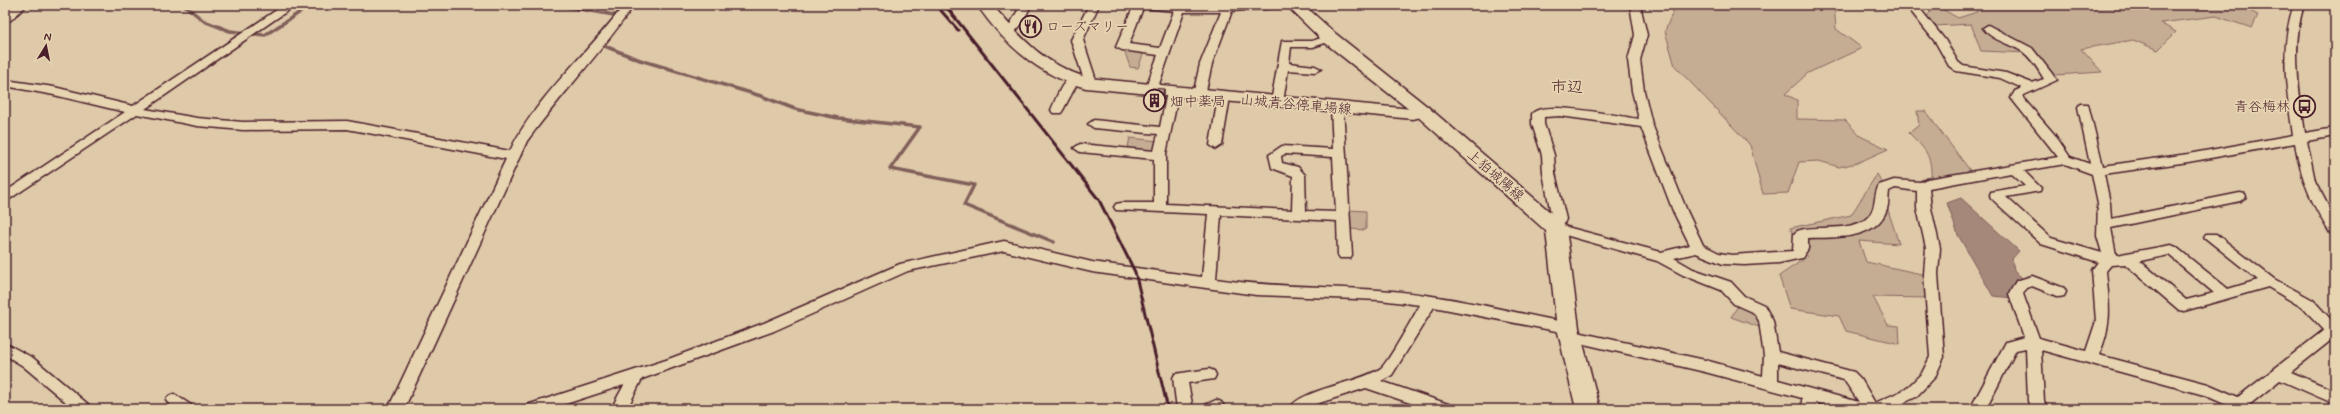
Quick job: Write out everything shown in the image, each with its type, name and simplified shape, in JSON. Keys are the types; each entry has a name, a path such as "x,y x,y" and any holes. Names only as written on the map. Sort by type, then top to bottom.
{"highway":[{"path":"5,16 18,5"}],"main road":[{"name":"山城青谷停車場線","path":"984,5 1034,61 1048,69 1080,81 1151,90 1413,114 1422,111"},
{"name":"上狛城陽線","path":"1294,5 1330,38 1422,111 1556,228"},
{"path":"1556,228 1569,332 1588,409"}],"street":[{"path":"5,198 133,110 291,5"},
{"path":"396,409 464,266 521,140 550,100 614,27 629,5"},
{"path":"1008,32 1013,28 1026,5"},
{"path":"1057,110 1069,84 1089,77 1077,40 1094,5"},
{"path":"1139,5 1122,48 1164,52"},
{"path":"1146,5 1180,8 1228,9 1278,5"},
{"path":"1635,5 1641,35 1634,60 1638,91 1646,124 1680,211 1698,248 1714,257 1725,260 1781,259 1797,255 1801,249 1801,234 1844,232 1858,229 1874,221 1880,211 1881,194 1884,188 1894,184 1923,187 1927,183 2066,160 2096,171 2188,158 2335,132"},
{"path":"1911,5 1941,42 1953,64 1960,69 2002,75 2031,87"},
{"path":"2299,5 2294,14 2291,36 2301,137 2309,181 2319,204 2335,230"},
{"path":"1151,90 1180,8"},
{"path":"1199,94 1206,64 1228,9"},
{"path":"1988,28 1999,38 2015,42 2033,54 2051,80 2019,93 2016,98 2052,138 2066,160"},
{"path":"1277,102 1286,43 1313,44 1330,38"},
{"path":"1283,66 1315,69"},
{"path":"5,83 54,91 133,110 197,122 236,125 347,125 446,142 513,156"},
{"path":"1160,208 1160,156 1173,92"},
{"path":"1216,145 1224,97"},
{"path":"2084,106 2096,171 2104,203 2106,224 2104,236 2109,260"},
{"path":"1337,107 1345,256"},
{"path":"1646,124 1560,112 1538,114 1538,124 1548,155 1549,173 1559,219 1556,228 1622,248 1661,257 1688,272 1726,286 1739,300 1759,309 1766,321 1771,356 1770,385"},
{"path":"1094,124 1165,131"},
{"path":"1080,148 1160,156"},
{"path":"1299,214 1299,175 1294,170 1282,169 1276,165 1275,155 1282,150 1340,153"},
{"path":"2014,169 2035,188 1996,195 2046,241 2109,260 2128,259 2171,250 2226,295"},
{"path":"1877,409 1911,392 1928,377 1937,357 1932,274 1933,248 1924,208 1923,187"},
{"path":"2106,224 2240,197"},
{"path":"1121,207 1215,210 1343,217"},
{"path":"1208,283 1212,260 1215,210"},
{"path":"1978,409 2011,346 2020,343 2033,342 2090,359 2208,390 2236,407 2334,330 2308,304 2269,282 2210,237"},
{"path":"532,409 636,376 769,327 905,268 1004,246 1092,267 1256,290 1380,295 1430,301 1569,332 1705,366 1770,385 1810,402 1863,409"},
{"path":"1661,257 1698,248"},
{"path":"2128,259 2184,306 2269,282"},
{"path":"2090,359 2099,339 2103,320 2100,270 2109,260"},
{"path":"2039,409 2036,401 2033,342 2016,294 2021,285 2032,281 2059,292"},
{"path":"1297,409 1308,401 1366,382 1387,372 1430,301"},
{"path":"5,348 28,362 84,409"},
{"path":"1771,356 1849,376 1856,384 1871,409"},
{"path":"2279,373 2335,398"},
{"path":"1185,409 1180,378 1209,375"},
{"path":"619,409 636,376"},
{"path":"1366,382 1446,409"}],"shaded area":[{"path":"1668,5 1834,5 1836,29 1862,48 1808,73 1785,94 1797,100 1797,119 1845,120 1860,136 1888,149 1857,163 1839,167 1819,161 1799,162 1788,193 1763,194 1750,145 1675,66 1665,31 1673,11"},
{"path":"1935,5 1958,18 1977,12 1974,5 2237,5 2258,15 2252,28 2216,16 2160,23 2176,32 2158,50 2133,40 2081,49 2102,72 2055,75 2028,53 1981,51 1971,24 1934,26 1926,18"},
{"path":"1124,50 1144,52 1138,68 1130,67"},
{"path":"1917,111 1925,111 1972,173 1931,178 1929,158 1923,148 1909,133 1919,125"},
{"path":"1130,138 1159,141 1156,154 1127,151"},
{"path":"1877,174 1888,192 1886,204 1899,244 1859,241 1866,262 1926,275 1929,298 1873,297 1888,325 1899,326 1900,344 1846,331 1839,316 1790,309 1779,276 1807,257 1790,228 1851,215"},
{"path":"1961,198 2019,251 2012,259 2014,270 2022,278 2013,286 2013,298 1993,296 1958,235 1947,203"},
{"path":"1348,210 1366,211 1366,230 1349,229"},
{"path":"1739,304 1755,310 1762,328 1731,317"}],"building":[{"path":"1152,88 1164,89 1161,99 1147,98"}],"waterway":[{"path":"184,5 204,21 230,31 265,35 311,5"},
{"path":"557,5 620,16"},
{"path":"602,45 640,60 761,96 795,109 838,118 920,127 890,169 974,185 964,205 1054,242"},
{"path":"5,202 12,197"}],"railway":[{"path":"936,5 958,30"},
{"path":"945,5 1099,200 1135,272 1168,409"}],"place":[{"name":"ローズマリー","path":"1030,26"},
{"name":"畑中薬局","path":"1155,101"},
{"name":"青谷梅林","path":"2305,106"}],"district":[{"name":"市辺","path":"1567,86"}]}
